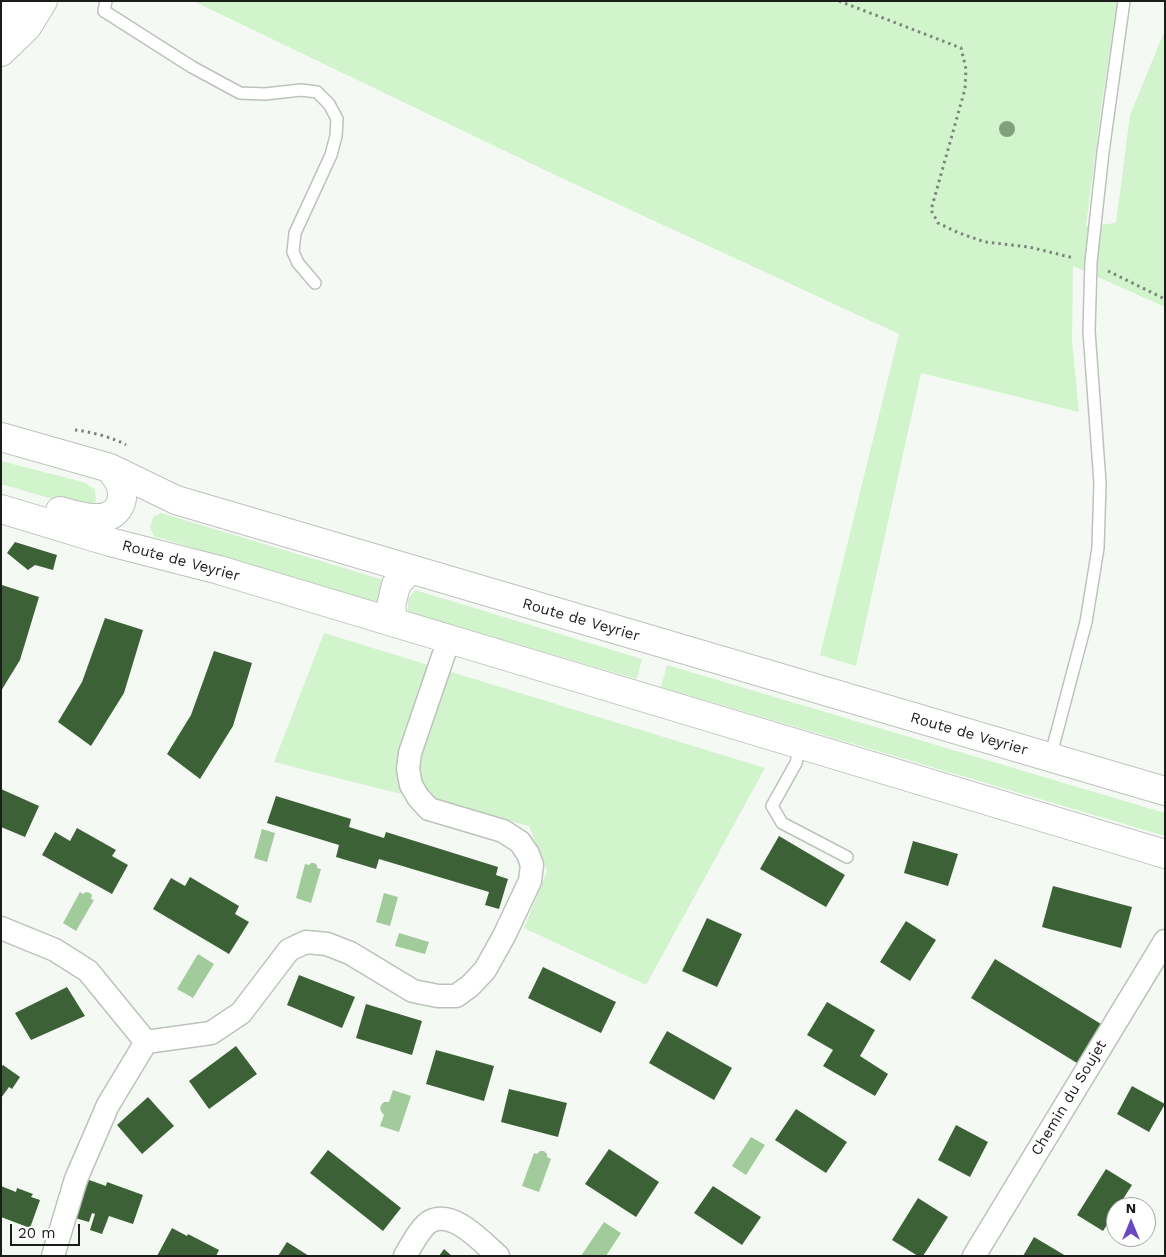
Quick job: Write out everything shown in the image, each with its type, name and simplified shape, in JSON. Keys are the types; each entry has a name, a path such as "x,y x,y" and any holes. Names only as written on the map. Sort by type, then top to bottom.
{"main road":[{"path":"1,40 5,14 12,1"},
{"path":"1,52 27,27 43,1"},
{"name":"Route de Veyrier","path":"1,437 110,468 176,500 1165,791"},
{"path":"1,493 75,515 96,518 110,516 119,508 122,498 120,484 110,468"},
{"name":"Route de Veyrier","path":"1,509 110,542 219,570 1165,854"},
{"path":"394,623 391,606 396,585 410,570"}],"street":[{"path":"146,1042 211,1033 241,1013 289,950 306,942 327,944 350,953 413,991 438,996 456,996 470,986 485,970 504,936 530,881 532,865 528,854 520,842 504,831 429,809 418,797 411,785 408,769 410,753 449,640"},
{"path":"1,928 55,950 88,971 146,1042"},
{"name":"Chemin du Soujet","path":"974,1256 1165,941"},
{"path":"53,1256 76,1178 108,1105 146,1042"},
{"path":"405,1256 430,1221 441,1219 452,1220 462,1226 498,1256"}],"lane":[{"path":"106,1 104,11 192,67 240,93 265,94 301,90 317,92 330,104 337,119 336,136 331,155 295,233 293,252 298,263 315,283"},
{"path":"1050,758 1086,622 1098,548 1100,483 1089,331 1091,262 1103,152 1124,1"},
{"path":"801,744 796,763 772,806 782,823 847,857"}],"path":[{"path":"839,1 961,48 966,68 966,89 932,210 938,223 985,242 1029,247 1091,262 1165,299"}],"shaded area":[{"path":"193,1 1117,1 1086,226 1116,223 1130,115 1165,30 1165,307 1073,266 1072,340 1079,412 921,373 856,666 820,655 899,334 555,175"},
{"path":"1,461 83,482 95,489 96,501 89,508 76,506 1,484"},
{"path":"161,513 384,580 379,591 379,604 154,536 150,528 153,517"},
{"path":"415,590 642,659 637,679 408,612 408,599"},
{"path":"324,633 765,768 646,985 524,928 547,871 529,826 274,762"},
{"path":"667,665 1165,813 1165,836 661,687"},
{"path":"262,829 275,833 267,862 254,858"},
{"path":"314,863 317,865 317,868 321,869 311,903 296,898 305,864 309,865"},
{"path":"80,892 83,894 86,892 90,893 92,895 91,899 94,900 76,931 63,923"},
{"path":"384,893 398,897 390,926 376,922"},
{"path":"399,933 429,942 425,954 395,946"},
{"path":"198,954 214,964 193,998 177,989"},
{"path":"393,1090 411,1096 399,1132 380,1126 384,1115 380,1107 384,1102 389,1102"},
{"path":"751,1137 765,1145 746,1175 732,1166"},
{"path":"540,1151 544,1151 547,1157 551,1159 539,1192 522,1186 534,1153 537,1154"},
{"path":"604,1222 621,1233 606,1256 581,1256"}],"building":[{"path":"15,542 57,555 53,570 35,565 28,570 7,553"},
{"path":"2,585 39,597 20,660 1,691"},
{"path":"105,618 143,630 124,693 91,746 58,722 82,682"},
{"path":"214,651 252,663 233,726 200,779 167,754 191,715"},
{"path":"1,789 39,806 25,837 1,827"},
{"path":"276,796 351,819 349,827 384,838 386,832 498,867 496,875 508,879 499,909 485,905 489,892 379,859 376,869 336,857 339,845 267,823"},
{"path":"77,828 116,850 112,856 128,865 112,894 42,855 55,832 70,841"},
{"path":"779,836 845,875 826,907 760,869"},
{"path":"913,841 958,854 948,886 904,873"},
{"path":"190,877 239,906 235,914 249,922 229,954 153,909 171,878 185,886"},
{"path":"1053,886 1132,907 1121,948 1042,927"},
{"path":"707,918 742,934 717,987 682,971"},
{"path":"906,921 936,940 910,981 880,962"},
{"path":"995,959 1101,1024 1077,1063 971,998"},
{"path":"543,967 616,1002 601,1033 528,998"},
{"path":"299,975 355,997 342,1028 287,1005"},
{"path":"67,987 85,1016 31,1040 15,1013"},
{"path":"827,1002 875,1030 860,1056 888,1074 875,1096 823,1066 833,1050 807,1035"},
{"path":"366,1004 422,1021 412,1055 356,1038"},
{"path":"667,1031 732,1068 714,1100 649,1063"},
{"path":"236,1046 257,1074 209,1109 189,1081"},
{"path":"436,1050 494,1066 484,1101 426,1084"},
{"path":"3,1065 20,1077 12,1089 9,1087 1,1098 1,1067"},
{"path":"1132,1086 1165,1104 1149,1132 1117,1114"},
{"path":"509,1089 567,1103 558,1137 501,1122"},
{"path":"148,1097 174,1126 142,1154 117,1125"},
{"path":"796,1109 847,1142 826,1173 775,1140"},
{"path":"956,1125 988,1142 970,1177 938,1160"},
{"path":"609,1149 659,1182 636,1217 585,1184"},
{"path":"328,1150 401,1208 383,1231 310,1173"},
{"path":"1106,1169 1132,1185 1124,1197 1106,1197 1106,1226 1103,1231 1077,1215"},
{"path":"89,1180 106,1186 107,1182 143,1195 133,1224 109,1216 102,1234 90,1230 95,1214 92,1213 89,1222 75,1218"},
{"path":"1,1186 16,1192 17,1188 33,1194 31,1197 40,1200 30,1228 1,1217"},
{"path":"713,1186 761,1217 742,1245 694,1213"},
{"path":"918,1198 948,1217 923,1256 918,1256 892,1240"},
{"path":"172,1228 219,1250 216,1256 157,1256"},
{"path":"1034,1237 1066,1256 1023,1256"},
{"path":"287,1242 309,1256 278,1256"},
{"path":"444,1249 452,1256 439,1256"}]}
